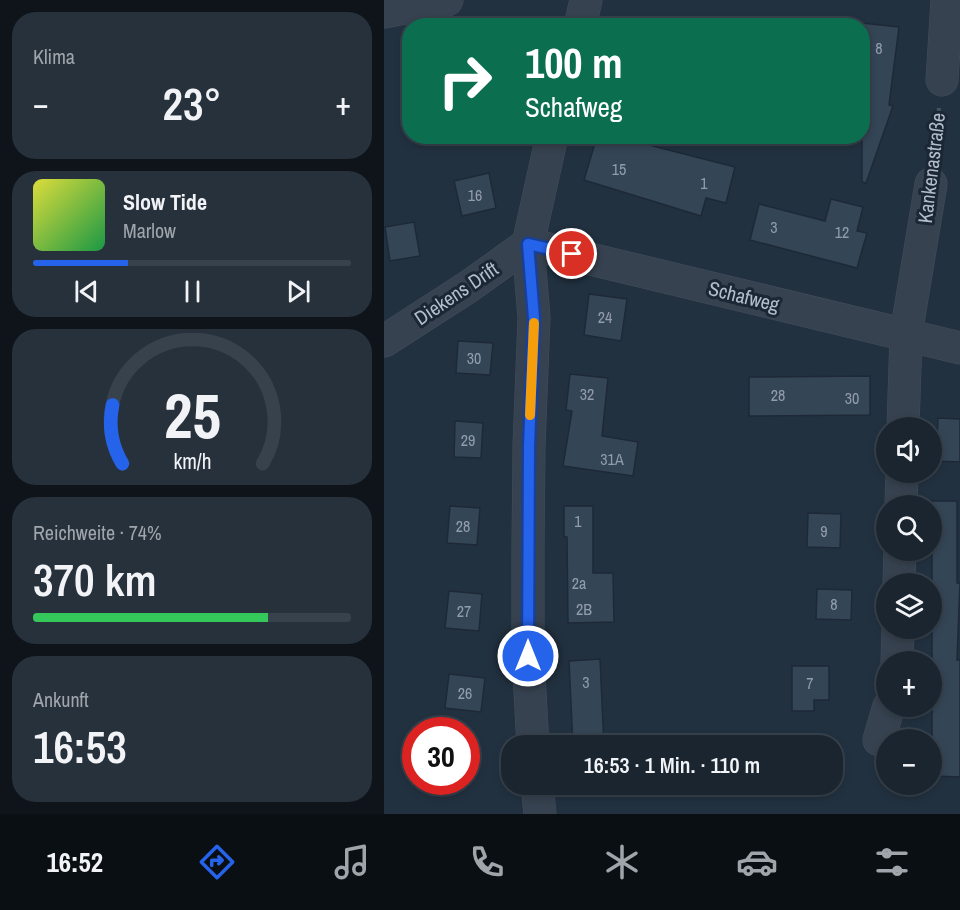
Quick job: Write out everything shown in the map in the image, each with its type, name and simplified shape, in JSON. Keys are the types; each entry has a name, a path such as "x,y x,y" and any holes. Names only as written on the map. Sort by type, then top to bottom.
{"street":[{"path":"384,12 447,0"},
{"path":"582,18 586,0"},
{"path":"942,80 947,0"},
{"path":"532,735 528,656 528,502 534,318 528,244 550,144"},
{"name":"Kankenastraße","path":"903,417 906,334 931,184"},
{"name":"Schafweg","path":"528,244 960,348"},
{"name":"Diekens Drift","path":"384,341 468,287 528,244"},
{"path":"538,795 540,814"}],"path":[{"name":"Kankenastraße","path":"931,184 942,80"}],"building":[{"path":"870,24 899,27 889,105 893,106 866,183 862,182 862,144 870,144"},
{"path":"595,144 645,144 735,167 726,203 706,198 701,216 584,180"},
{"path":"489,173 496,208 462,216 454,181"},
{"path":"831,199 863,207 857,231 867,233 857,268 750,240 759,204 825,221"},
{"path":"414,222 420,256 390,261 385,227"},
{"path":"589,294 627,299 621,341 584,335"},
{"path":"458,341 493,343 490,375 456,373"},
{"path":"570,374 608,378 602,436 638,442 633,476 563,466 572,411 566,410"},
{"path":"870,376 870,415 749,416 749,377"},
{"path":"942,418 960,419 960,462 942,461"},
{"path":"455,421 483,423 481,458 454,457"},
{"path":"942,501 957,501 957,583 960,583 957,660 960,660 960,777 942,776 942,729 932,729 932,717 942,717 942,651 932,651 932,639 942,639 942,573 932,573 932,561 942,561"},
{"path":"450,506 480,508 477,545 447,543"},
{"path":"564,506 593,506 593,573 613,573 614,622 568,623 567,537 564,537"},
{"path":"808,513 841,514 840,548 807,547"},
{"path":"817,589 852,590 851,620 816,619"},
{"path":"449,591 482,594 479,631 445,628"},
{"path":"600,659 603,735 572,735 569,661"},
{"path":"792,666 829,666 829,700 814,700 814,711 792,711"},
{"path":"449,674 485,678 481,712 445,708"}],"slow traffic":[{"path":"530,415 534,323"}],"route":[{"path":"528,656 529,446 534,318 528,244 572,254"}]}
